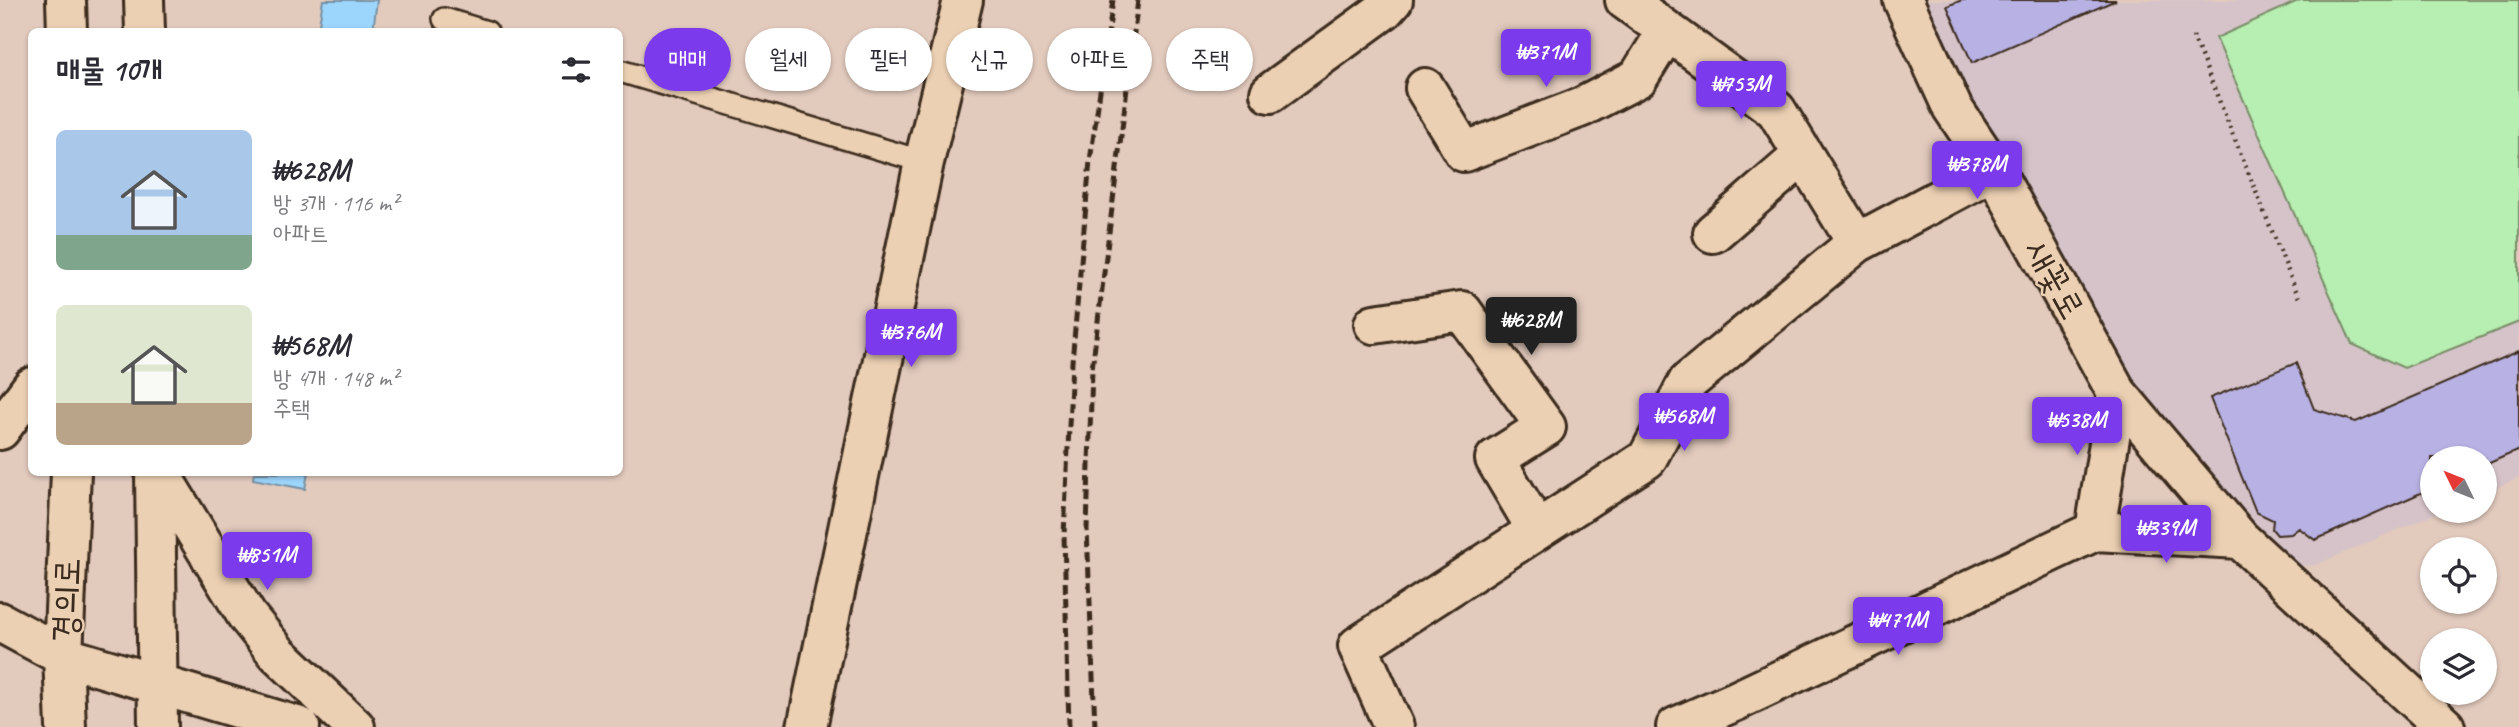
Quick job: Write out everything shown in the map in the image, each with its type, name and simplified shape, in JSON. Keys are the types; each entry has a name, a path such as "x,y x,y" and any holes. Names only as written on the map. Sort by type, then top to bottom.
{"street":[{"path":"66,0 67,28"},
{"path":"144,0 145,28"},
{"path":"807,727 924,162 962,0"},
{"path":"1270,93 1393,0"},
{"path":"1625,0 1776,110 1857,243"},
{"name":"새꽃로","path":"1903,0 1952,107 1994,170 2112,383 2240,540 2445,727"},
{"path":"1425,88 1464,152 1582,107 1638,78 1667,31"},
{"path":"1713,233 1803,155"},
{"path":"1394,727 1358,646 1647,459 1688,382 1857,243 1994,170"},
{"path":"1374,324 1462,311 1546,427 1495,459 1537,530"},
{"path":"2095,531 2112,383"},
{"path":"0,430 28,392"},
{"name":"경의로","path":"66,727 64,656 71,476"},
{"path":"157,476 158,727"},
{"path":"160,476 247,616 277,653 355,727"},
{"path":"1676,727 2095,531 2240,540"},
{"path":"0,622 64,656 300,727"}],"lane":[{"path":"444,19 474,28"},
{"path":"623,72 924,162"}],"path":[{"path":"2193,36 2299,298"}],"shaded area":[{"path":"1921,0 2519,0 2519,478 2497,487 2497,446 2420,446 2420,520 2315,565 2296,566 2245,523 2131,385 1998,146"}],"green space":[{"path":"2300,0 2519,0 2519,322 2404,368 2352,344 2216,38"}],"water":[{"path":"323,0 377,0 373,28 318,28"},
{"path":"254,476 307,476 305,489 253,479"}],"building":[{"path":"1962,0 2116,0 1972,63 1947,6"},
{"path":"2519,351 2519,450 2497,460 2497,446 2420,446 2420,493 2315,540 2299,528 2291,534 2277,535 2272,529 2273,520 2256,512 2210,398 2296,363 2314,409 2356,422"}],"railway":[{"path":"1069,727 1064,535 1072,362 1090,161 1113,0"},
{"path":"1095,727 1087,529 1092,369 1138,0"}]}
